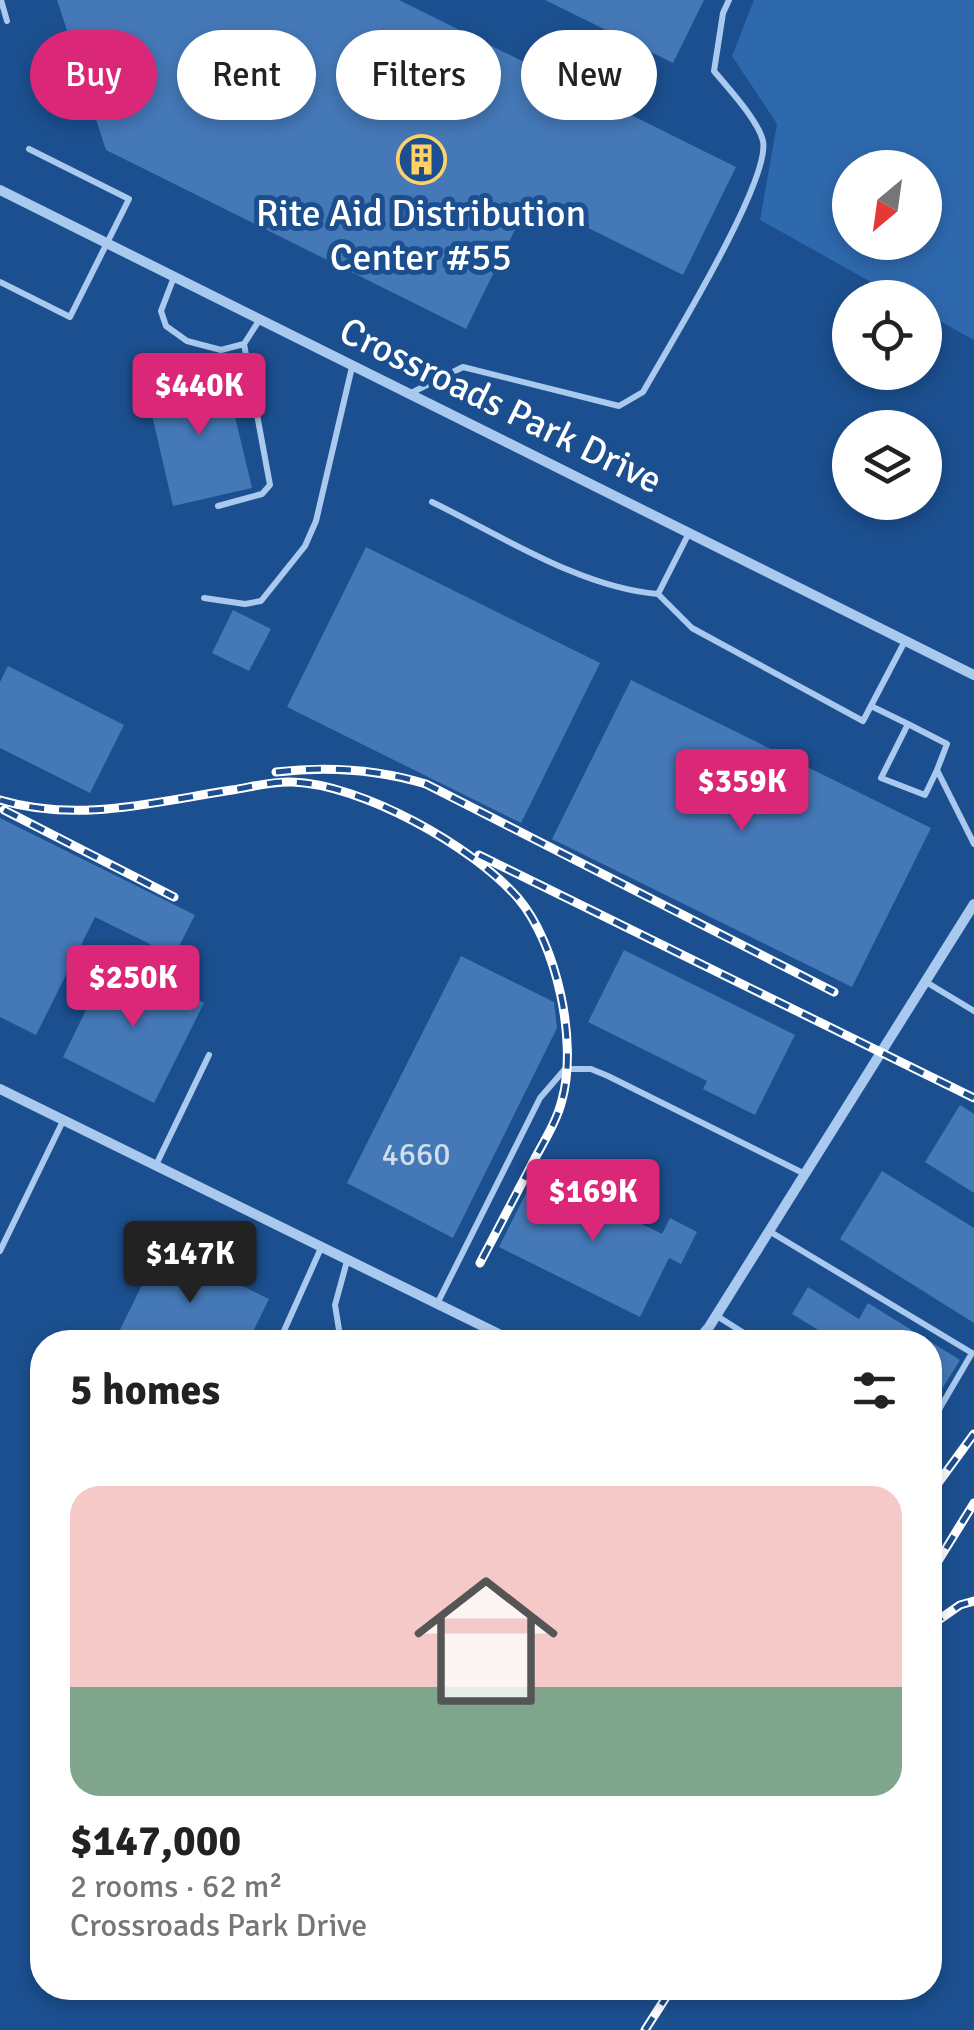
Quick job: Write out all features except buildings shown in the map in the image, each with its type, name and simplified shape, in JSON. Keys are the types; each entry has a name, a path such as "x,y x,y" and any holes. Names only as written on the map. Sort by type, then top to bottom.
{"street":[{"name":"Crossroads Park Drive","path":"0,190 974,675"},
{"path":"705,1330 974,904"},
{"path":"0,1090 483,1330"}],"lane":[{"path":"0,0 7,21"},
{"path":"410,394 464,367 619,406 643,392 748,200 763,158 762,140 714,70 722,13 729,0"},
{"path":"0,282 70,317 129,199 29,149"},
{"path":"174,276 161,311 166,326 187,341 221,350 244,344 260,319"},
{"path":"218,506 262,494 270,485 244,344"},
{"path":"204,598 244,604 262,601 305,546 316,521 352,366"},
{"path":"432,502 586,577 658,594 692,628 863,721 906,639"},
{"path":"658,594 690,532"},
{"path":"871,706 908,724 947,744 925,794 881,778 908,724"},
{"path":"936,770 974,844"},
{"path":"926,982 974,1011"},
{"path":"156,1165 208,1055"},
{"path":"437,1304 540,1098 565,1069 592,1069 608,1076 805,1174"},
{"path":"0,1251 64,1120"},
{"path":"769,1231 932,1330"},
{"path":"284,1330 322,1247"},
{"path":"339,1330 335,1305 347,1260"},
{"path":"716,1315 739,1330"},
{"path":"942,1336 972,1354 942,1405"}],"shaded area":[{"path":"754,0 974,0 974,340 942,322 942,280 868,280 760,220 777,124 732,56"}],"railway":[{"path":"276,772 352,770 426,784 834,992"},
{"path":"0,800 29,807 87,810 145,805 277,782 320,785 414,821 498,878 532,918 553,967 565,1023 566,1077 553,1124 480,1263"},
{"path":"4,810 174,897"},
{"path":"479,855 974,1098"},
{"path":"942,1478 974,1434"},
{"path":"942,1555 974,1503"},
{"path":"942,1618 974,1601"},
{"path":"645,2030 664,2000"}],"place":[{"name":"Rite Aid Distribution Center #55","path":"421,159"}]}
